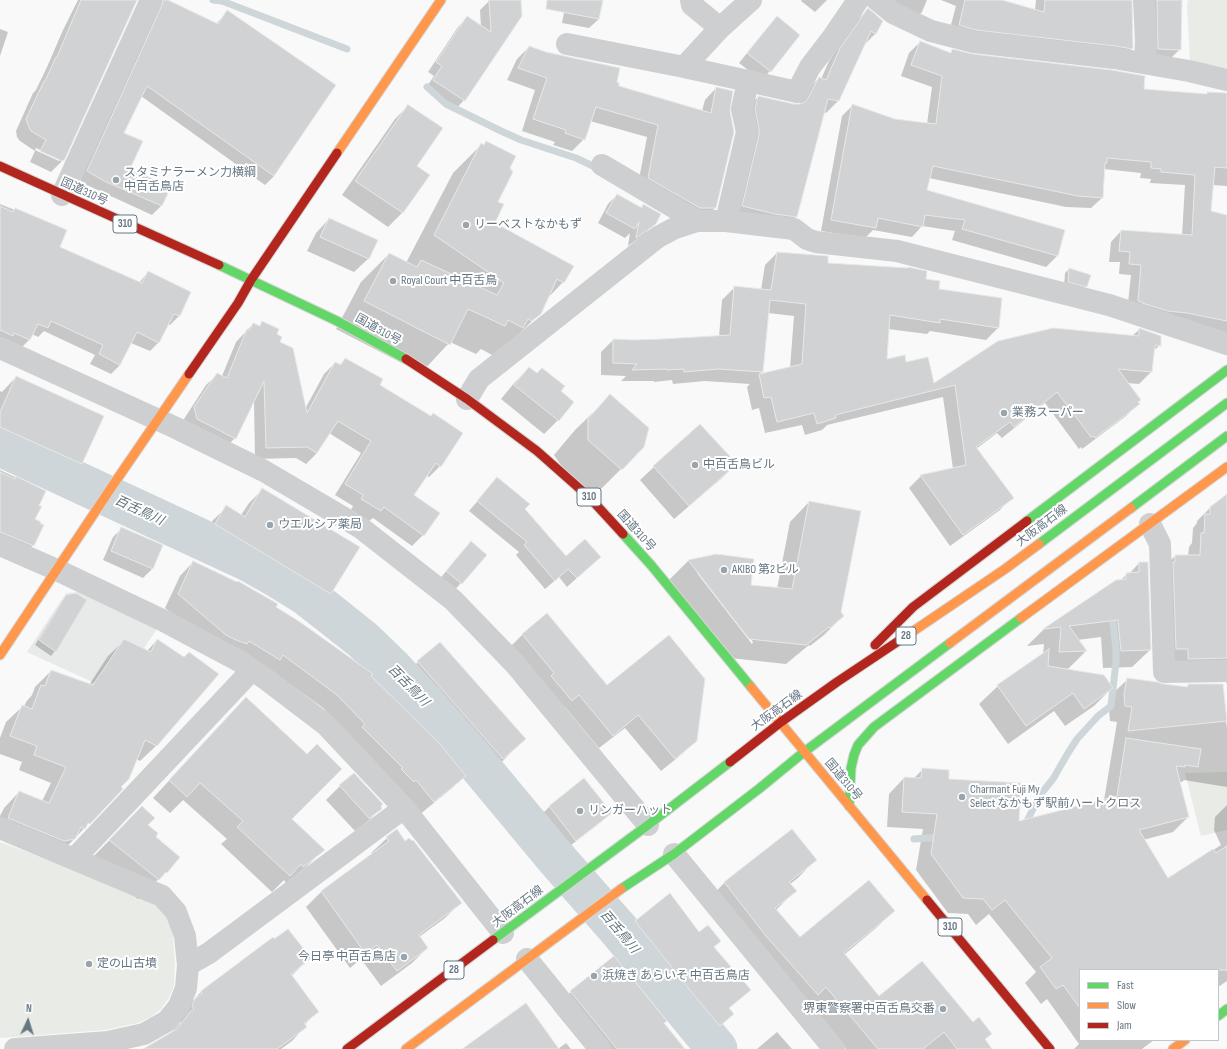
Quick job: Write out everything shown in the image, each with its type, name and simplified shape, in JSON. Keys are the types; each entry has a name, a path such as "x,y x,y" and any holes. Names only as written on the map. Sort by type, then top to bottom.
{"main road":[{"path":"0,655 100,504 238,303 251,280 442,0"},
{"name":"国道310号","path":"0,166 251,280 337,321 399,355 467,399 538,451 589,497 651,565 1050,1049"},
{"path":"837,682 913,607 1227,370"},
{"name":"大阪高石線","path":"347,1049 648,825 781,722 837,682 1005,569 1227,402"},
{"path":"406,1049 608,898 674,854 804,752 1227,436"},
{"path":"849,806 851,768 854,755 858,745 874,727 1227,467"},
{"path":"1219,1015 1227,1009"},
{"path":"1173,1049 1184,1041"}],"street":[{"path":"62,195 151,0"},
{"path":"691,0 692,5 720,28"},
{"path":"684,67 720,28 751,0"},
{"path":"567,44 684,67 797,92 810,67 858,0"},
{"path":"1144,0 1146,41 1145,63"},
{"path":"890,4 931,31 974,42 1114,58 1190,71 1227,80"},
{"path":"726,220 747,132 742,110 748,81"},
{"path":"602,165 697,221"},
{"path":"467,399 479,379 658,237 675,228 697,221 726,220 794,230 807,239 816,242 897,251 1109,305 1227,344"},
{"path":"0,348 264,471 360,528 453,600 515,664 648,825"},
{"path":"1150,524 1160,544 1164,672 1227,671"},
{"path":"0,545 57,570 162,620 239,660 326,725 404,808 503,933"},
{"path":"74,859 252,670"},
{"path":"188,965 209,953 404,808"},
{"path":"0,828 162,896 176,912 185,936 188,965 186,988 179,1006 166,1021 144,1034 110,1046 15,1049"},
{"path":"674,854 834,1049"},
{"path":"527,959 600,1049"}],"shaded area":[{"path":"1188,0 1227,0 1227,69 1190,61"},
{"path":"78,592 157,629 114,692 27,652 66,593"},
{"path":"1227,772 1227,830 1201,836 1185,773"},
{"path":"0,842 108,882 153,901 166,916 173,936 175,963 174,985 169,998 161,1009 151,1017 138,1023 105,1030 0,1038"}],"building":[{"path":"81,0 137,0 64,161 62,161 40,151 46,140 31,131 26,119 57,57"},
{"path":"163,0 168,0 218,24 227,10 336,85 274,176 147,86 124,133 143,141 130,169 171,187 162,206 104,181 87,171"},
{"path":"489,0 521,0 522,16 465,101 433,80 442,66 436,62 467,16 491,32"},
{"path":"547,0 603,0 599,19 546,9"},
{"path":"965,0 1002,0 1044,12 1045,0 1132,0 1133,49 976,30 959,25"},
{"path":"1157,0 1182,0 1181,50 1158,49"},
{"path":"868,8 883,21 876,34 871,31 839,101 828,99 797,217 775,214 742,206 759,135 755,109 758,96 794,104 805,102 819,77 826,80 840,48"},
{"path":"777,16 800,35 771,72 747,53"},
{"path":"920,41 951,53 952,49 973,54 1112,70 1145,76 1144,89 1207,94 1207,92 1227,93 1227,168 1215,167 1211,211 1227,215 1227,321 1187,313 1168,311 1138,301 1141,265 1129,264 1130,252 1119,251 1121,230 1192,235 1195,175 1161,172 1161,169 1151,168 1151,162 1107,158 1107,163 1105,163 1103,198 1078,196 933,166 927,190 1065,230 1058,256 962,229 965,220 925,215 923,227 878,218 876,228 831,220 852,104 895,119 936,124 942,76 911,65"},
{"path":"529,46 546,52 620,68 617,82 619,83 619,86 711,113 716,87 733,91 730,111 734,132 716,208 700,208 648,178 658,125 596,107 585,140 565,133 566,130 533,119 547,78 518,68"},
{"path":"407,104 443,128 417,166 430,175 403,213 355,181"},
{"path":"486,141 516,156 510,168 513,172 498,202 504,204 495,223 574,266 564,283 557,279 541,314 532,321 528,319 523,328 508,320 505,326 468,309 450,345 364,301 389,253 417,267 421,260 497,295 504,283 434,235 481,143 484,145"},
{"path":"617,194 642,208 643,204 661,214 656,224 636,238 639,222 635,229 606,213"},
{"path":"0,206 13,212 15,208 67,230 60,247 142,283 148,271 191,292 180,316 174,314 159,343 137,332 120,365 99,354 103,345 51,321 48,328 38,324 30,340 14,333 13,336 0,330"},
{"path":"329,218 378,240 369,259 320,237"},
{"path":"777,252 828,256 828,263 908,267 927,271 926,279 940,281 939,289 1002,298 999,328 940,319 940,323 890,315 887,359 905,355 906,362 928,357 934,383 998,341 1053,328 1139,336 1139,328 1161,336 1161,346 1155,345 1152,372 1118,369 1141,400 1138,402 1140,404 1095,438 1093,436 1091,437 1057,392 1014,427 1010,422 976,447 1014,498 963,535 920,475 966,465 955,385 835,415 836,418 817,424 814,413 777,422 771,397 764,398 759,374 802,364 806,304 770,300 763,372 718,369 684,372 684,369 632,370 637,364 613,363 613,339 634,340 730,335 734,286 771,290"},
{"path":"1069,268 1091,275 1087,287 1068,282"},
{"path":"262,321 279,329 277,334 282,337 280,342 293,348 307,413 335,362 341,365 345,358 383,379 380,385 431,416 433,413 463,433 441,467 436,463 414,495 440,513 424,536 384,507 381,511 361,499 363,495 345,484 371,441 338,421 317,453 307,447 266,448 264,381 236,439 197,419 194,407 217,373 227,378 247,329 250,330 253,323 260,326"},
{"path":"529,367 537,373 542,368 565,386 561,391 574,402 559,421 514,385"},
{"path":"16,376 104,416 82,464 0,427 0,412"},
{"path":"610,394 649,428 644,447 622,470 588,440 588,419"},
{"name":"中百舌鳥ビル","path":"700,424 737,464 689,506 653,466"},
{"path":"0,472 15,479 16,476 46,491 39,506 42,506 35,519 44,525 34,546 0,532"},
{"path":"497,477 530,504 525,509 566,556 585,539 601,557 577,578 568,569 555,581 524,545 527,542 477,501"},
{"path":"262,488 360,547 331,594 215,524 226,505 245,517"},
{"path":"1227,494 1227,658 1188,659 1188,649 1176,649 1173,562 1175,562 1175,555 1200,555 1201,533 1204,533 1205,514 1210,514 1210,507"},
{"path":"809,501 861,511 841,612 844,616 806,645 749,639 688,560 716,554 754,559 751,585 792,589"},
{"path":"121,527 163,545 153,569 111,551"},
{"path":"471,541 487,555 462,584 446,571"},
{"path":"193,561 237,582 238,581 278,604 276,607 300,622 373,674 371,676 439,743 466,776 434,802 416,780 414,782 401,769 403,768 362,727 365,724 337,695 283,655 280,660 249,641 247,644 226,635 178,594"},
{"path":"1139,562 1148,562 1151,650 1121,651 1118,620 1069,626 1087,651 1059,652 1061,627 1043,629 1116,580 1126,579 1126,573 1139,572"},
{"path":"76,593 87,600 56,652 39,640 66,595"},
{"path":"547,613 607,685 669,635 705,679 697,741 675,759 638,715 613,736 579,695 572,701 551,676 554,673 522,634"},
{"path":"124,639 151,652 157,639 184,657 189,652 219,674 157,746 145,740 129,779 121,787 123,789 90,824 88,823 85,829 81,827 75,839 64,841 8,818 19,791 49,803 66,767 34,755 37,746 10,736 22,705 32,709 41,685 45,686 51,670 93,685"},
{"path":"440,642 526,739 503,759 417,661"},
{"path":"1049,649 1048,666 1104,675 1113,688 1084,709 1073,693 1026,726 997,685"},
{"path":"1127,678 1188,687 1188,684 1223,684 1227,721 1128,731 1132,707 1125,706 1124,694"},
{"path":"246,697 307,754 317,744 342,769 292,819 325,850 303,867 301,864 290,876 237,827 243,821 200,783 187,797 169,780"},
{"path":"1126,738 1201,749 1198,767 1185,765 1185,767 1176,766 1189,817 1139,830 1168,878 1213,849 1216,853 1227,846 1227,970 1079,969 1079,1007 1063,985 1056,989 1040,967 1052,958 1005,900 992,910 983,899 963,898 931,854 937,814 902,812 904,777 921,778 922,768 949,770 949,779 1021,783 1019,821 1117,796"},
{"path":"354,773 383,804 381,806 382,809 369,818 339,785"},
{"path":"584,778 612,813 576,841 549,806"},
{"path":"142,806 155,818 148,825 158,833 156,837 180,857 159,880 109,840"},
{"path":"397,829 405,841 409,838 412,841 413,840 462,903 419,935 428,948 397,971 377,945 365,953 321,891 389,841 386,837"},
{"path":"792,829 817,860 789,882 797,891 775,908 800,937 869,880 895,911 844,953 879,996 922,961 973,1022 979,1017 992,1034 985,1039 992,1049 957,1049 944,1032 923,1049 878,1049 826,987 818,995 766,936 724,882"},
{"path":"670,893 699,932 708,925 721,941 714,947 751,990 729,1008 734,1014 720,1026 635,921"},
{"path":"288,929 311,958 291,974 319,1012 304,1023 307,1027 277,1049 143,1049 177,1029 194,1009 192,1006 195,999 202,994 201,991 273,937 274,939"},
{"path":"614,956 667,1021 664,1023 685,1049 617,1049 570,991"},
{"path":"526,1003 559,1049 462,1049"}],"waterway":[{"path":"213,0 222,1 347,49"},
{"path":"427,87 446,104 501,131 521,140 576,158 597,168"},
{"name":"百舌鳥川","path":"0,446 248,561 306,595 363,640 421,699 471,756 555,857 619,930 717,1049"},
{"path":"1023,826 1040,795 1053,779 1077,739 1098,716 1111,706 1116,662 1113,622"},
{"path":"914,839 942,837"}],"traffic: fast":[{"path":"219,265 337,321 406,359"},
{"path":"1027,521 1227,370"},
{"path":"1039,544 1227,403"},
{"path":"1131,508 1227,436"},
{"path":"623,534 651,565 751,687"},
{"path":"849,806 851,768 854,755 858,745 874,727 1021,618"},
{"path":"621,889 674,854 804,752 950,643"},
{"path":"493,940 730,762"},
{"path":"1219,1015 1227,1009"}],"traffic: slow":[{"path":"337,153 441,0"},
{"path":"0,655 189,374"},
{"path":"1021,618 1227,467"},
{"path":"950,643 1131,508"},
{"path":"909,634 1005,569 1039,544"},
{"path":"751,687 927,900"},
{"path":"406,1049 621,889"},
{"path":"1173,1049 1184,1041"}],"traffic: jam":[{"path":"189,374 238,303 251,280 337,153"},
{"path":"0,166 219,265"},
{"path":"406,359 467,399 537,451 589,497 623,534"},
{"path":"875,645 913,607 1027,521"},
{"path":"730,762 781,722 837,682 909,634"},
{"path":"927,900 1050,1049"},
{"path":"347,1049 493,940"}],"place":[{"name":"スタミナラーメン力横綱 中百舌鳥店","path":"116,180"},
{"name":"リーベストなかもず","path":"466,225"},
{"name":"Royal Court 中百舌鳥","path":"393,281"},
{"name":"業務スーパー","path":"1004,413"},
{"name":"中百舌鳥ビル","path":"695,465"},
{"name":"ウエルシア薬局","path":"270,525"},
{"name":"AKIBO 第2ビル","path":"724,570"},
{"name":"Charmant Fuji My Select なかもず駅前ハートクロス","path":"962,797"},
{"name":"リンガーハット","path":"580,811"},
{"name":"今日亭 中百舌鳥店","path":"404,957"},
{"name":"定の山古墳","path":"89,964"},
{"name":"浜焼き あらいそ 中百舌鳥店","path":"594,976"},
{"name":"堺東警察署中百舌鳥交番","path":"943,1009"}]}
